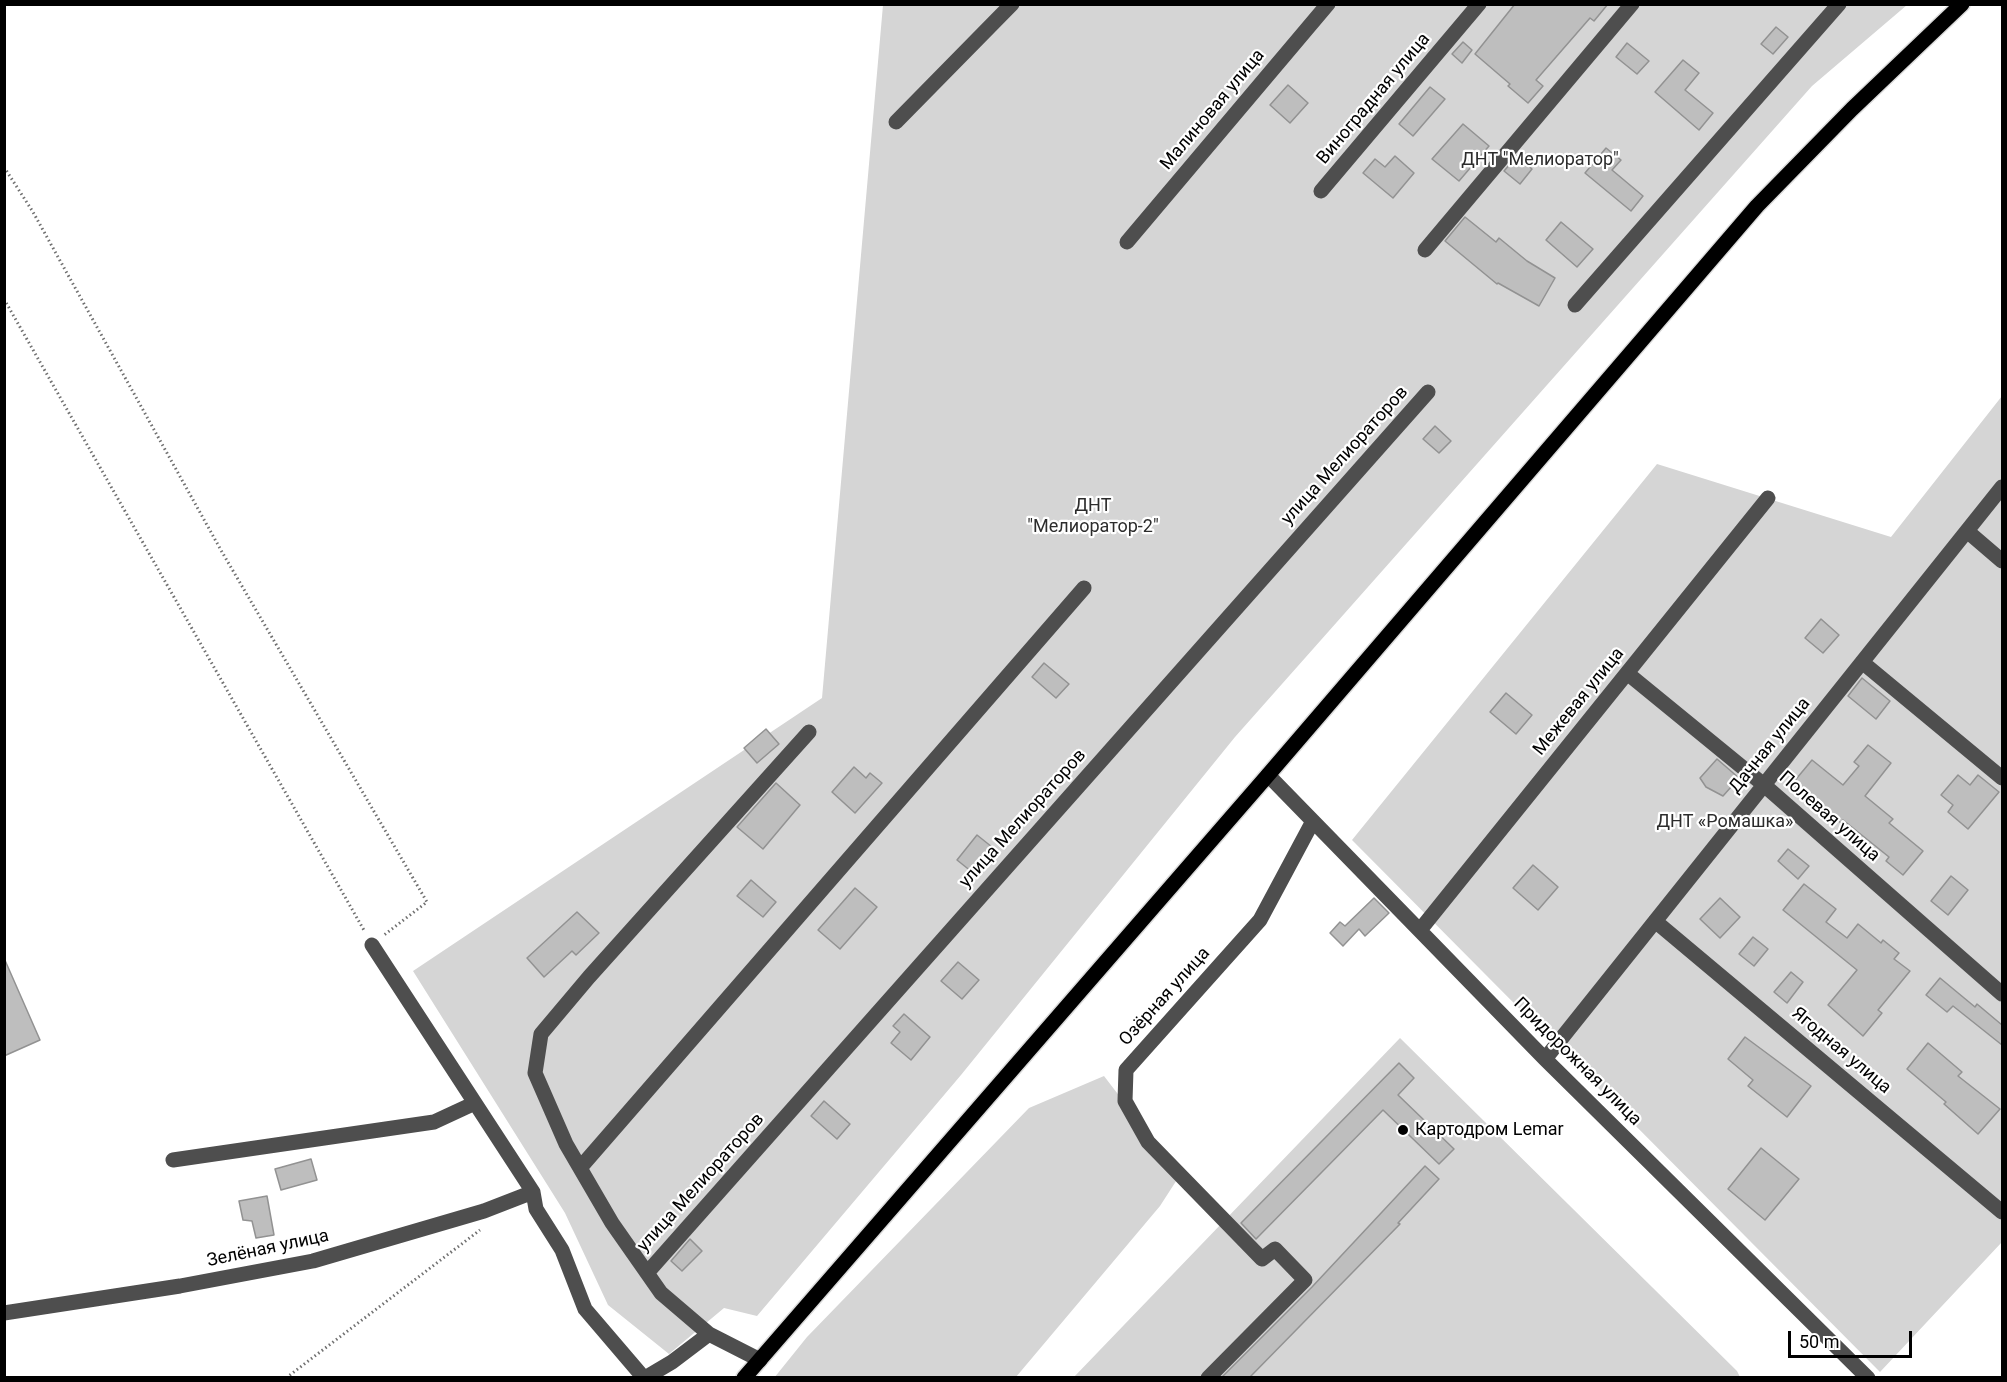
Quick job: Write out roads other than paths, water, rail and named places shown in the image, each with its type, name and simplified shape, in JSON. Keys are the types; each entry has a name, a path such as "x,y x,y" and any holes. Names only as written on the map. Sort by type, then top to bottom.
{"main road":[{"path":"744,1377 1268,775 1757,206 1852,109 1962,4"}],"street":[{"path":"896,122 1012,4"},
{"name":"Малиновая улица","path":"1128,242 1328,4"},
{"name":"Виноградная улица","path":"1321,191 1479,4"},
{"path":"1425,250 1632,4"},
{"path":"1575,305 1839,4"},
{"name":"улица Мелиораторов","path":"647,1273 1428,392"},
{"name":"Дачная улица","path":"1545,1059 2002,487"},
{"name":"Межевая улица","path":"1420,930 1768,498"},
{"path":"1967,531 2002,561"},
{"path":"580,1168 1084,588"},
{"path":"1862,662 2002,778"},
{"name":"Полевая улица","path":"1628,673 1764,785 2002,994"},
{"path":"760,1360 709,1334 662,1293 612,1223 566,1144 535,1073 541,1034 808,732"},
{"name":"Придорожная улица","path":"1268,775 1545,1059 1865,1375"},
{"name":"Озёрная улица","path":"1208,1377 1305,1280 1275,1249 1262,1258 1148,1142 1125,1101 1126,1070 1260,920 1313,821"},
{"name":"Ягодная улица","path":"1655,921 2002,1212"},
{"path":"372,945 533,1192 536,1209 562,1250 585,1309 644,1377 672,1362 709,1334"},
{"path":"173,1160 434,1122 475,1103"},
{"name":"Зелёная улица","path":"4,1313 180,1286 313,1261 484,1211 533,1192"}],"place":[{"name":"Картодром Lemar","path":"1403,1130"}],"park label":[{"name":"ДНТ \"Мелиоратор\"","path":"1540,160"},
{"name":"ДНТ \"Мелиоратор-2\"","path":"1093,516"},
{"name":"ДНТ «Ромашка»","path":"1725,822"}]}
